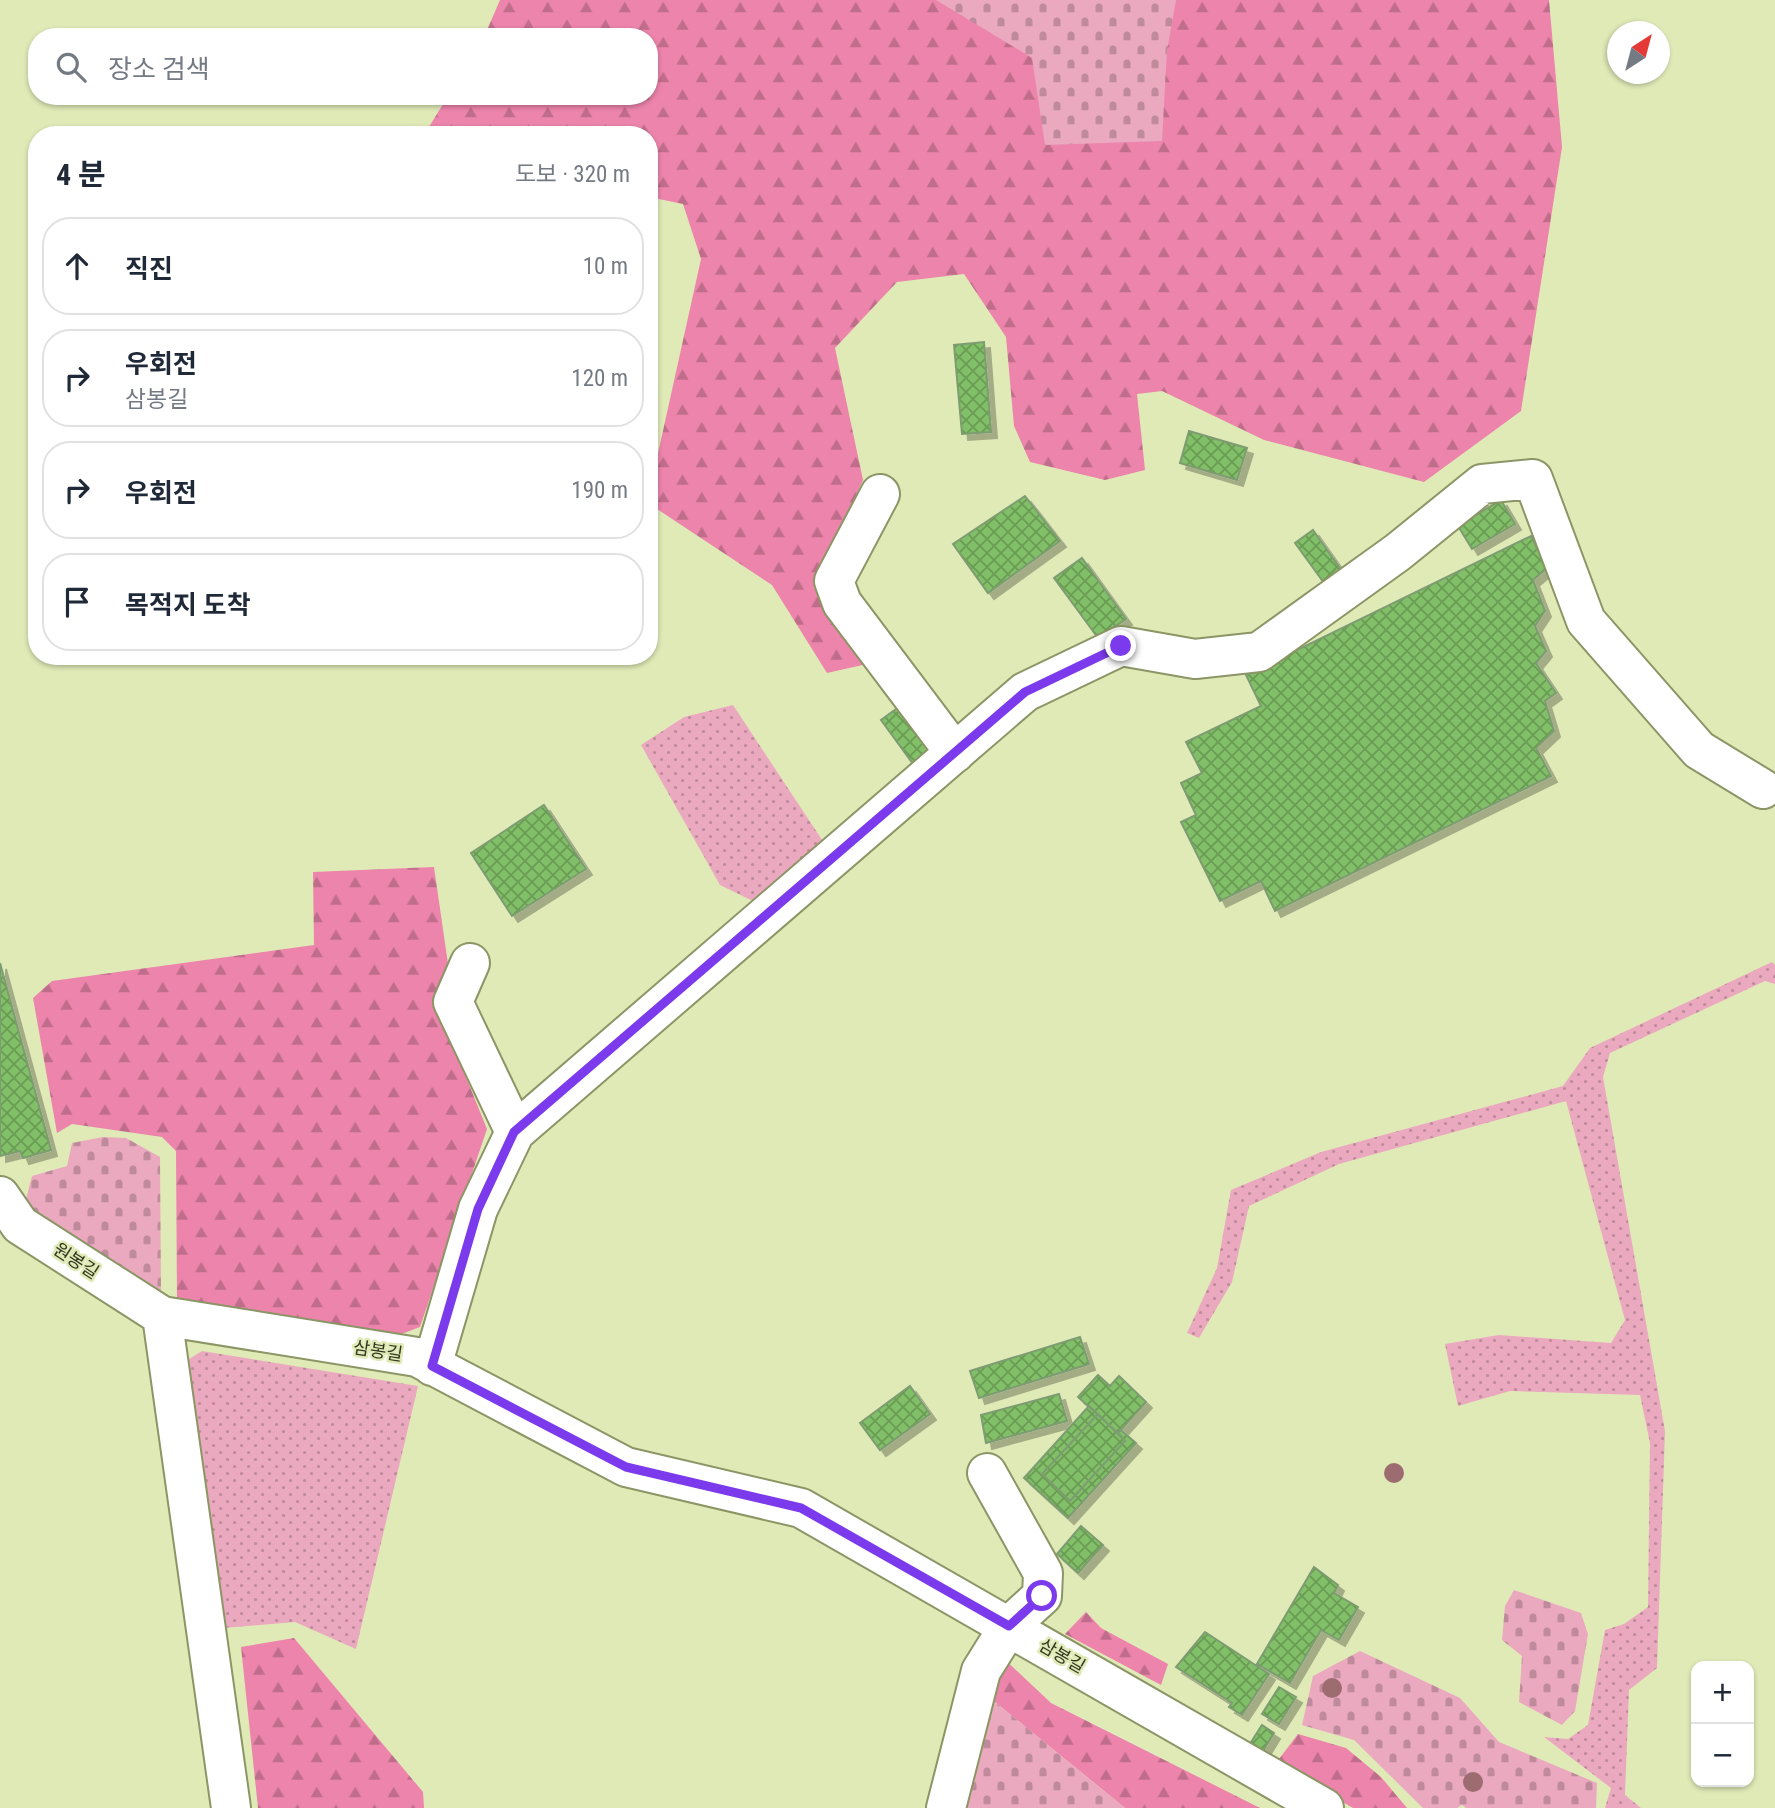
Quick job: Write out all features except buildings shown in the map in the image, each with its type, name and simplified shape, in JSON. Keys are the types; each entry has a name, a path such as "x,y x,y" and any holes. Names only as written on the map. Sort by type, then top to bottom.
{"street":[{"path":"432,1366 478,1209 514,1132 1025,692 1121,646 1195,659 1259,652 1398,552 1482,484 1533,479 1586,621 1699,750 1763,789"},
{"path":"880,494 834,581 842,603 955,753"},
{"path":"470,963 453,1002 514,1132"},
{"name":"원봉길","path":"0,1196 20,1225 162,1316"},
{"path":"162,1316 230,1808"},
{"name":"삼봉길","path":"162,1316 417,1357 626,1467 801,1508 1324,1808"},
{"path":"946,1808 981,1671 1009,1626 1042,1596 1043,1573 987,1473"}],"green space":[{"path":"500,0 1549,0 1562,147 1521,411 1424,482 1264,440 1162,391 1137,394 1145,470 1105,480 1030,462 1014,426 1006,337 964,274 897,282 835,348 863,480 814,588 867,664 827,673 772,585 658,510 658,453 701,259 683,204 658,199 658,126 430,126 442,105 658,105 658,28 488,28"},
{"path":"936,0 1176,0 1167,51 1162,141 1045,145 1032,58"},
{"path":"733,705 828,849 759,904 720,885 641,745 684,717"},
{"path":"434,867 448,964 433,996 487,1129 420,1327 399,1335 177,1301 176,1151 162,1137 72,1124 57,1133 33,998 52,981 314,945 313,872"},
{"path":"1772,962 1775,965 1775,984 1765,981 1610,1053 1603,1077 1665,1431 1657,1668 1629,1690 1625,1795 1641,1808 1605,1808 1611,1788 1544,1737 1568,1739 1588,1725 1605,1630 1624,1624 1648,1607 1650,1443 1640,1395 1510,1391 1458,1406 1445,1344 1499,1335 1611,1343 1625,1320 1566,1101 1339,1164 1249,1206 1232,1282 1199,1338 1187,1333 1217,1268 1231,1190 1321,1152 1563,1086 1590,1048"},
{"path":"103,1137 126,1138 160,1157 161,1293 24,1207 32,1176 67,1166 72,1143"},
{"path":"202,1351 418,1386 356,1649 295,1622 223,1628 189,1359"},
{"path":"1514,1590 1581,1613 1588,1634 1575,1711 1562,1725 1519,1702 1522,1656 1502,1640 1505,1606"},
{"path":"1086,1612 1101,1628 1168,1664 1161,1685 1065,1634"},
{"path":"294,1638 423,1792 424,1808 258,1808 241,1647"},
{"path":"1360,1651 1460,1698 1499,1742 1597,1783 1596,1808 1466,1808 1462,1805 1457,1808 1423,1808 1354,1740 1302,1725 1313,1676"},
{"path":"1000,1655 1051,1703 1260,1808 1125,1808 984,1693"},
{"path":"984,1693 1125,1808 965,1808"},
{"path":"1298,1734 1346,1748 1381,1777 1407,1808 1353,1808 1276,1763"}],"route":[{"path":"1042,1596 1009,1626 801,1508 626,1467 432,1366 478,1209 514,1132 1025,692 1121,646"}]}
